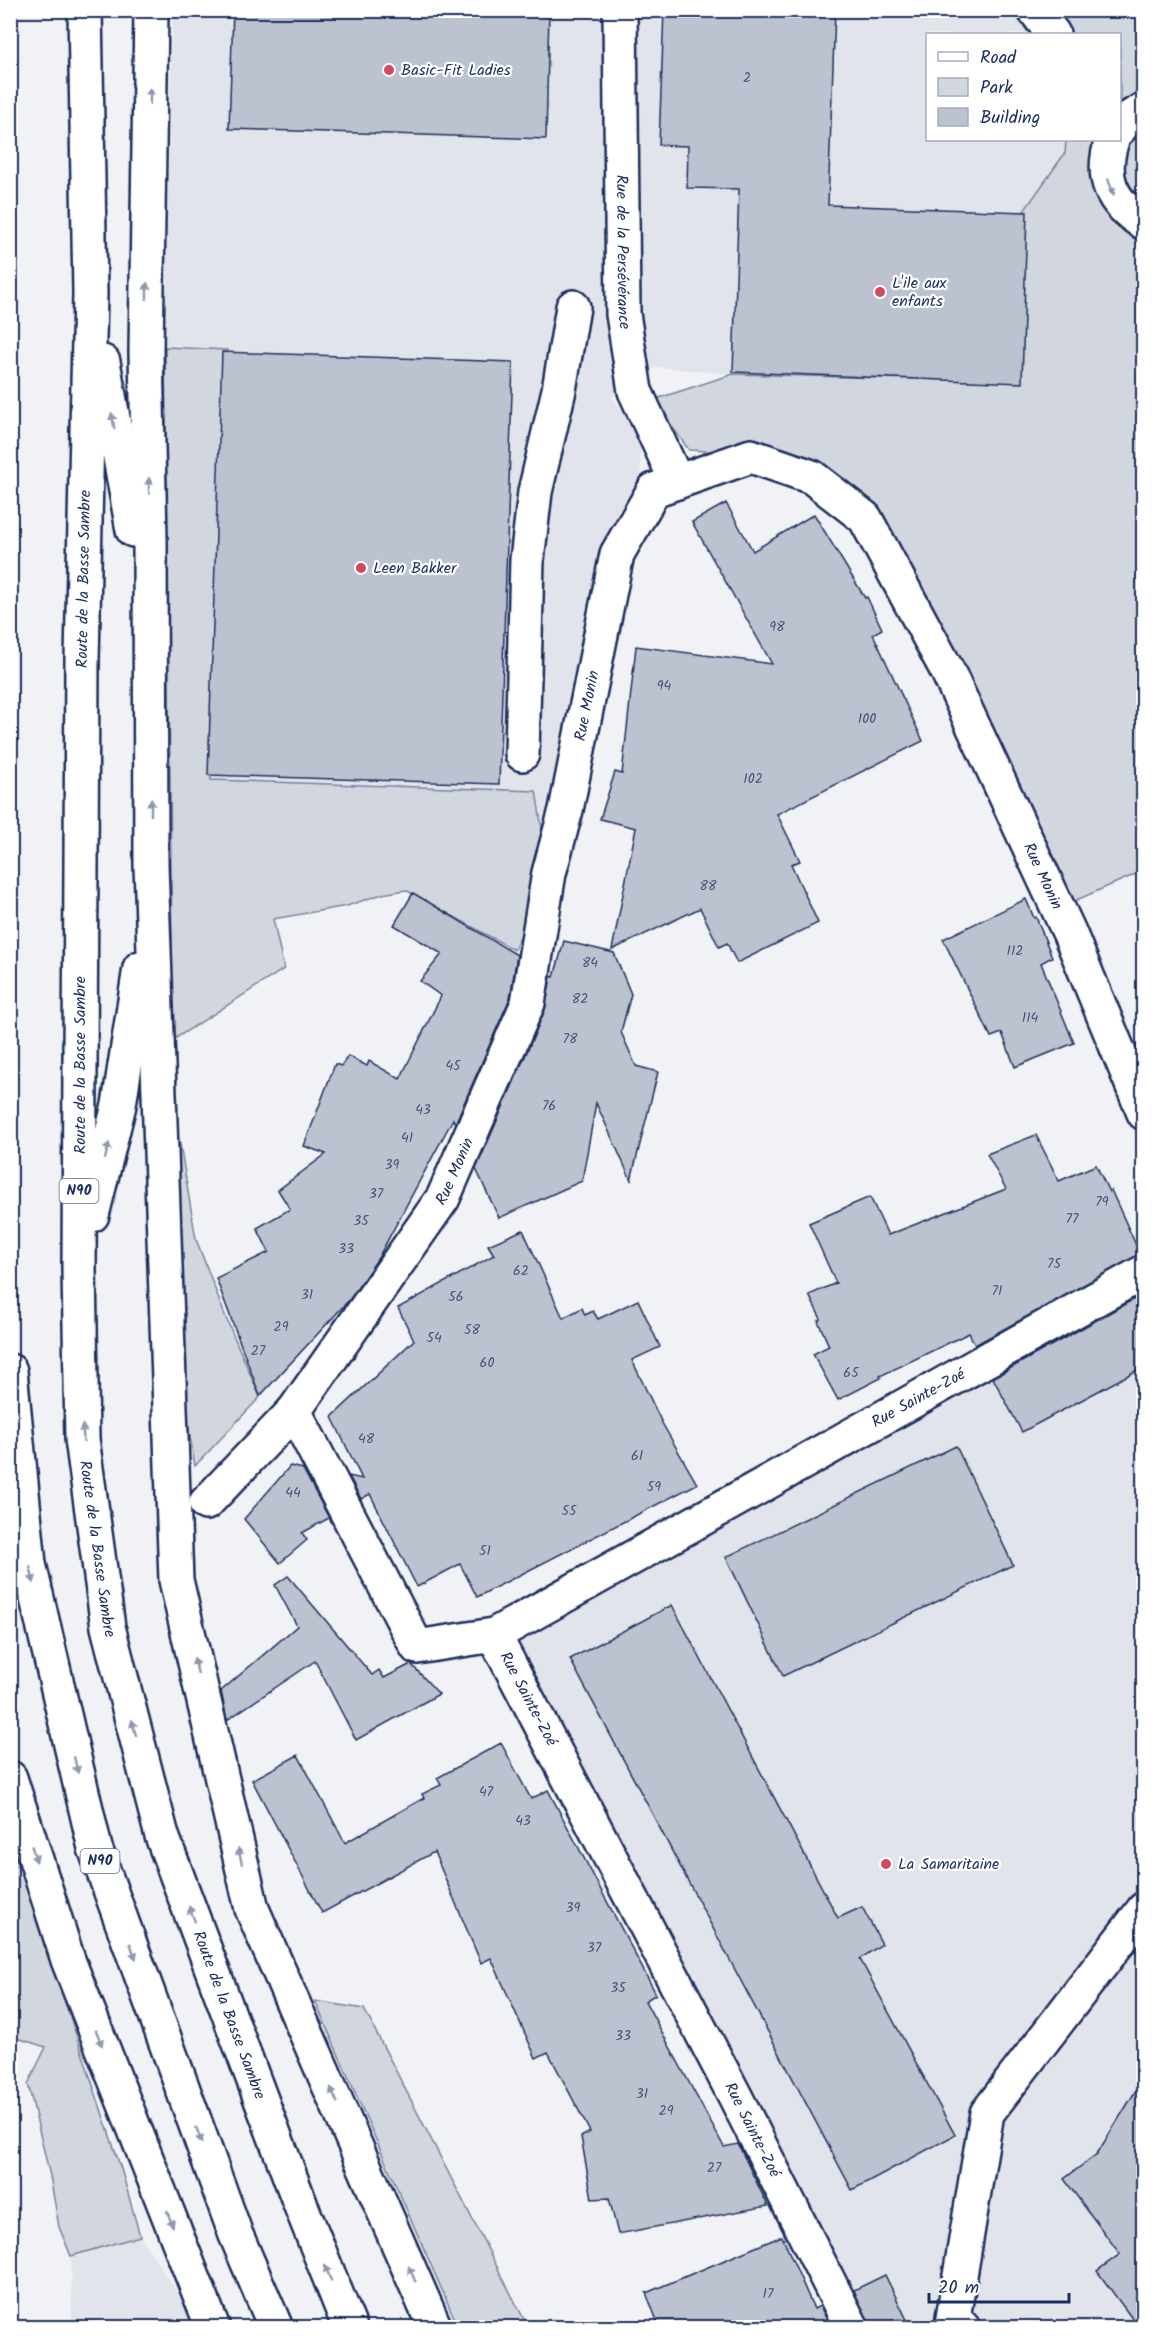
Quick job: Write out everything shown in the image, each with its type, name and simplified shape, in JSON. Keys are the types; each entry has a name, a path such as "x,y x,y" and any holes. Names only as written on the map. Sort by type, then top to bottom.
{"main road":[{"name":"Route de la Basse Sambre","path":"85,10 90,293 82,660 79,1269 82,1439 108,1628 162,1836 301,2206 350,2328"},
{"path":"152,10 146,352 152,892 176,1580 252,1909 435,2328"},
{"name":"Rue de la Persévérance","path":"620,10 623,314 635,391 677,482"},
{"path":"1035,10 1052,33"},
{"path":"1114,141 1107,156 1107,177 1114,197 1127,213 1143,223"},
{"path":"90,293 127,496 150,645"},
{"path":"522,754 527,560 535,492 559,390 573,307"},
{"name":"Rue Monin","path":"206,1503 294,1411 443,1198 528,1003 549,873 566,810 617,554 654,490 752,456 812,477 865,518 953,683 1069,932 1143,1113"},
{"path":"79,1269 118,1105 152,892"},
{"name":"Rue Sainte-Zoé","path":"852,2328 735,2096 494,1635 1143,1272"},
{"name":"N90","path":"10,1371 29,1564 95,1848 236,2235 276,2328"},
{"path":"294,1411 417,1647 494,1635"},
{"path":"10,1778 68,1960 213,2328"},
{"path":"963,2328 953,2318 987,2113 1143,1909"}],"shaded area":[{"path":"172,11 1011,11 1028,33 926,33 926,141 1066,141 1065,153 1024,211 1019,382 733,374 656,367 612,397 640,435 641,517 549,873 536,791 211,780 227,351 165,347"},
{"name":"La Samaritaine","path":"1143,1274 1143,2327 862,2327 515,1643"},
{"path":"140,2236 200,2327 72,2327 71,2256"}],"green space":[{"path":"1011,11 1143,11 1143,871 1072,902 865,518 801,456 689,450 653,400 733,374 1019,382 1024,211 1065,153 1066,141 1121,141 1121,33 1029,33"},
{"path":"165,347 227,350 211,780 536,791 549,873 514,950 406,890 382,894 347,906 273,919 284,969 173,1040"},
{"path":"170,1144 180,1144 196,1239 226,1318 260,1397 195,1466 181,1384"},
{"path":"11,1862 20,1867 122,2172 140,2236 71,2256 59,2227 50,2176 28,2084 46,2047 13,2037 11,2029"},
{"path":"315,2001 364,2009 528,2327 463,2327 456,2322"}],"building":[{"name":"Basic-Fit Ladies","path":"233,10 549,10 546,139 229,129"},
{"name":"L'ile aux enfants","path":"664,10 835,10 828,205 1027,212 1022,383 733,372 739,189 687,188 688,146 659,145"},
{"name":"Leen Bakker","path":"222,352 513,362 499,784 208,775"},
{"path":"726,503 753,551 814,514 865,598 867,597 882,629 873,634 923,741 777,814 800,861 791,864 818,923 737,963 727,943 719,947 700,908 612,950 636,828 600,819 615,772 622,774 636,646 772,664 692,522"},
{"path":"413,893 517,955 510,998 455,1124 453,1119 378,1258 350,1299 260,1396 216,1278 269,1252 257,1228 290,1209 278,1190 326,1154 304,1146 335,1064 341,1066 348,1056 367,1066 369,1061 400,1079 441,996 420,981 442,954 394,925"},
{"path":"1026,899 1052,957 1041,963 1074,1043 1015,1067 1002,1033 991,1037 943,939"},
{"path":"564,941 614,953 631,994 621,1032 636,1066 658,1072 631,1180 596,1103 582,1181 499,1218 476,1169 545,1010 551,976 554,977"},
{"path":"1036,1135 1059,1181 1096,1165 1109,1192 1111,1190 1140,1254 975,1345 969,1333 880,1376 881,1378 838,1400 813,1354 829,1346 818,1321 821,1319 809,1295 836,1283 809,1223 870,1197 888,1235 1006,1189 987,1154"},
{"path":"523,1230 563,1318 582,1308 585,1315 593,1311 598,1319 638,1300 660,1347 632,1360 662,1423 697,1484 477,1597 460,1564 417,1587 370,1494 361,1499 349,1476 362,1479 332,1417 414,1340 398,1308 494,1255 488,1245"},
{"path":"1143,1294 1143,1367 1022,1432 993,1378"},
{"path":"956,1446 1013,1565 783,1676 726,1557"},
{"path":"290,1466 303,1469 329,1518 302,1533 307,1540 280,1563 244,1519"},
{"path":"288,1576 372,1675 379,1670 384,1678 411,1664 439,1694 356,1740 315,1661 227,1720 221,1691 297,1626 275,1585"},
{"path":"672,1605 838,1918 862,1907 882,1944 860,1959 955,2135 852,2190 570,1659"},
{"path":"501,1743 531,1799 548,1790 656,1994 645,2001 724,2147 738,2144 768,2206 618,2234 609,2198 592,2199 581,2137 590,2132 548,2052 536,2058 491,1958 481,1963 434,1852 322,1913 252,1780 298,1755 345,1843 424,1798 422,1794 441,1785 437,1778"},
{"path":"1143,2079 1143,2328 1139,2328 1097,2271 1120,2254 1064,2179 1097,2154"},
{"path":"782,2236 814,2309 820,2306 831,2328 660,2328 646,2293"},
{"path":"885,2275 911,2328 870,2328 854,2290"}],"place":[{"name":"Basic-Fit Ladies","path":"389,70"},
{"name":"L'ile aux enfants","path":"880,292"},
{"name":"Leen Bakker","path":"361,568"},
{"name":"La Samaritaine","path":"886,1864"}]}
